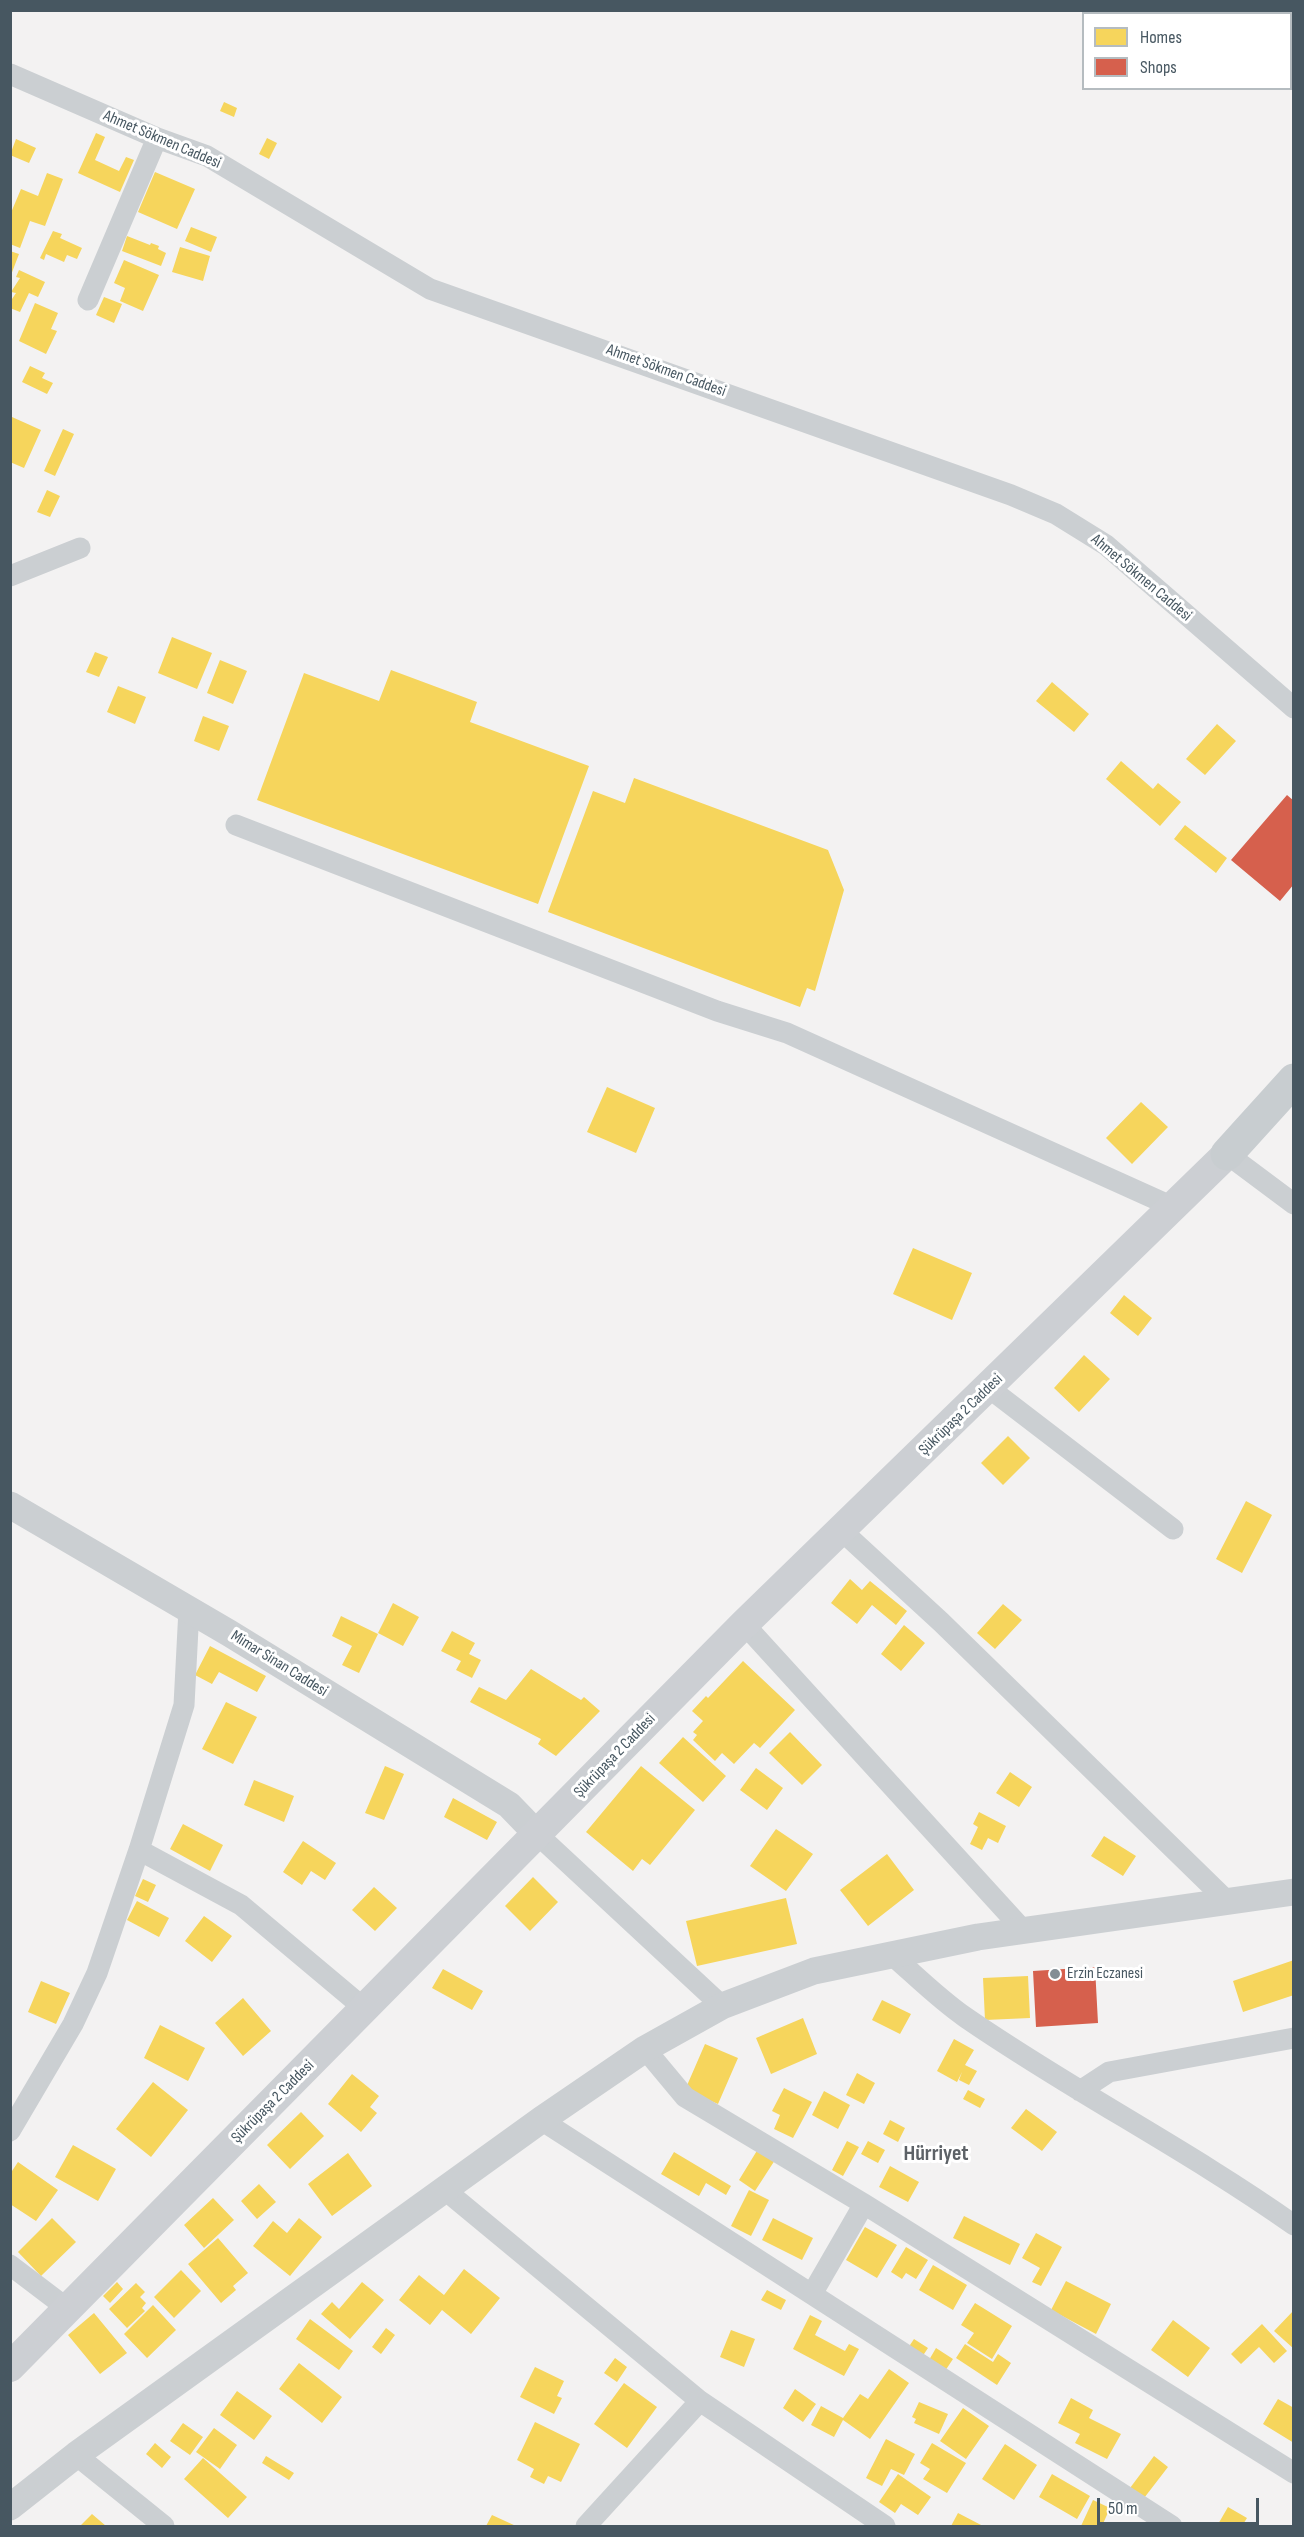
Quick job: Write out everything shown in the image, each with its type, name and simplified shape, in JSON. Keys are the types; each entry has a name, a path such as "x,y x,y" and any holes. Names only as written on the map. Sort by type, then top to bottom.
{"main road":[{"path":"1227,1154 1293,1080"},
{"path":"1227,1154 1293,1092"},
{"name":"Şükrüpaşa 2 Caddesi","path":"10,2367 744,1624 1227,1154"}],"street":[{"name":"Ahmet Sökmen Caddesi","path":"10,74 157,138 207,156 430,289 978,483 1056,514 1106,545 1293,708"},
{"path":"88,300 157,138"},
{"path":"10,576 80,548"},
{"path":"236,825 717,1011 787,1033 1173,1207"},
{"path":"1227,1154 1293,1204"},
{"path":"989,1388 1173,1529"},
{"name":"Mimar Sinan Caddesi","path":"10,1505 189,1609 509,1805 538,1835"},
{"path":"842,1530 949,1630 1228,1902"},
{"path":"10,2131 73,2024 97,1973 139,1850 184,1705 189,1609"},
{"path":"744,1624 1023,1930"},
{"path":"538,1835 722,2006"},
{"path":"139,1850 241,1905 365,2009"},
{"path":"10,2507 76,2455 541,2120 645,2049 722,2006 814,1971 978,1937 1293,1892"},
{"path":"892,1955 963,2016 1080,2091 1244,2189 1293,2225"},
{"path":"1080,2091 1109,2072 1293,2038"},
{"path":"645,2049 685,2097 864,2204 1293,2473"},
{"path":"541,2120 1172,2526"},
{"path":"445,2190 700,2401 885,2526"},
{"path":"812,2294 864,2204"},
{"path":"10,2265 68,2309"},
{"path":"586,2526 700,2401"},
{"path":"76,2455 164,2526"}],"building: Homes":[{"path":"224,102 237,108 234,117 220,111"},
{"path":"96,133 105,137 95,160 119,171 126,157 134,160 120,192 78,173"},
{"path":"267,138 277,143 269,159 259,154"},
{"path":"16,139 36,148 29,163 10,155"},
{"path":"155,172 195,189 177,229 138,212"},
{"path":"47,173 63,179 45,226 30,221 20,248 10,244 10,215 21,189 38,196"},
{"path":"191,227 217,237 211,252 185,241"},
{"path":"53,231 62,234 60,238 82,248 77,259 67,255 64,262 46,254 44,260 40,258"},
{"path":"127,236 159,246 158,249 166,253 161,266 122,251"},
{"path":"180,247 210,256 203,281 172,272"},
{"path":"10,251 19,254 11,275 10,275"},
{"path":"124,260 159,275 143,311 120,301 125,288 114,283"},
{"path":"19,270 45,282 38,297 29,293 20,312 10,308 10,302 16,293 11,292 20,278 16,277"},
{"path":"104,297 122,304 114,323 96,315"},
{"path":"35,303 58,313 51,329 57,331 46,354 19,341"},
{"path":"30,366 45,373 42,378 53,383 47,394 22,382"},
{"path":"12,417 41,430 24,468 10,462"},
{"path":"63,429 74,434 55,476 44,471"},
{"path":"47,490 60,496 50,517 37,512"},
{"path":"172,637 212,653 197,689 158,673"},
{"path":"95,652 108,657 99,677 86,672"},
{"path":"220,660 247,671 233,704 207,693"},
{"path":"391,670 477,702 470,722 589,766 538,904 257,800 304,673 379,701"},
{"path":"1052,682 1089,714 1074,732 1036,701"},
{"path":"118,686 146,697 135,724 107,712"},
{"path":"203,716 229,726 219,751 194,741"},
{"path":"1217,724 1236,741 1205,775 1186,759"},
{"path":"1121,761 1153,789 1158,783 1181,802 1160,826 1106,779"},
{"path":"634,778 828,850 844,890 815,991 807,988 800,1007 548,912 593,791 625,803"},
{"path":"1185,825 1227,858 1216,873 1174,839"},
{"path":"607,1087 655,1108 636,1153 587,1132"},
{"path":"1141,1102 1168,1127 1132,1164 1106,1138"},
{"path":"913,1248 972,1273 952,1320 893,1294"},
{"path":"1124,1295 1152,1318 1138,1336 1110,1313"},
{"path":"1084,1355 1110,1379 1079,1412 1054,1388"},
{"path":"1008,1436 1030,1458 1003,1485 981,1463"},
{"path":"1246,1501 1272,1515 1242,1573 1216,1559"},
{"path":"850,1579 862,1590 870,1581 907,1611 896,1625 872,1605 857,1624 831,1603"},
{"path":"393,1603 419,1617 403,1646 378,1633"},
{"path":"1003,1604 1022,1620 995,1649 977,1633"},
{"path":"341,1616 378,1634 359,1673 342,1665 352,1646 332,1636"},
{"path":"904,1625 925,1643 901,1671 881,1654"},
{"path":"452,1631 475,1643 469,1654 481,1660 472,1678 456,1670 461,1661 441,1651"},
{"path":"210,1646 266,1676 257,1692 219,1672 212,1684 195,1675"},
{"path":"743,1661 795,1710 760,1748 754,1743 734,1764 722,1753 715,1761 693,1740 697,1735 693,1732 703,1721 692,1711 706,1696 708,1698"},
{"path":"531,1669 581,1700 584,1697 600,1711 556,1756 538,1744 541,1739 470,1702 479,1687 506,1700"},
{"path":"226,1702 257,1717 233,1764 202,1749"},
{"path":"790,1732 822,1765 802,1785 769,1753"},
{"path":"683,1737 726,1776 703,1802 659,1763"},
{"path":"385,1766 404,1774 384,1820 365,1813"},
{"path":"641,1766 695,1810 650,1865 642,1859 633,1871 586,1832"},
{"path":"756,1768 783,1788 767,1810 740,1790"},
{"path":"1010,1772 1032,1787 1019,1807 996,1793"},
{"path":"254,1780 294,1796 284,1822 244,1805"},
{"path":"453,1798 497,1822 487,1840 444,1817"},
{"path":"979,1812 1006,1826 998,1843 988,1838 982,1850 970,1844 978,1827 973,1824"},
{"path":"183,1824 223,1845 210,1871 170,1849"},
{"path":"776,1829 813,1854 786,1891 750,1866"},
{"path":"1104,1836 1136,1856 1123,1876 1091,1856"},
{"path":"303,1841 336,1863 325,1880 311,1871 302,1885 283,1872"},
{"path":"887,1854 914,1890 868,1926 840,1890"},
{"path":"533,1877 558,1902 530,1931 505,1906"},
{"path":"143,1879 156,1885 148,1902 135,1896"},
{"path":"374,1887 397,1908 375,1931 352,1910"},
{"path":"786,1898 797,1944 697,1966 686,1921"},
{"path":"137,1901 169,1918 159,1937 127,1920"},
{"path":"204,1916 232,1936 212,1962 185,1941"},
{"path":"1294,1960 1294,1995 1243,2012 1233,1981"},
{"path":"443,1969 483,1991 472,2010 432,1988"},
{"path":"1028,1976 1030,2018 985,2020 983,1978"},
{"path":"41,1981 70,1993 56,2024 28,2012"},
{"path":"243,1998 271,2031 243,2056 215,2023"},
{"path":"882,2000 911,2014 900,2034 872,2020"},
{"path":"803,2018 817,2054 771,2074 756,2038"},
{"path":"160,2025 205,2048 188,2081 144,2058"},
{"path":"954,2039 974,2050 965,2065 977,2071 969,2085 959,2080 962,2072 957,2082 937,2071"},
{"path":"705,2044 738,2058 718,2104 685,2090"},
{"path":"857,2073 875,2083 864,2104 846,2095"},
{"path":"352,2074 379,2096 370,2107 377,2113 361,2132 328,2104"},
{"path":"153,2082 188,2110 151,2157 116,2129"},
{"path":"784,2088 812,2102 793,2138 774,2129 780,2115 772,2111"},
{"path":"968,2090 985,2099 980,2108 963,2099"},
{"path":"824,2091 850,2105 838,2129 812,2115"},
{"path":"1026,2109 1057,2132 1042,2151 1011,2128"},
{"path":"301,2112 324,2136 290,2169 267,2145"},
{"path":"890,2120 905,2128 898,2142 883,2134"},
{"path":"847,2141 859,2147 843,2176 832,2170"},
{"path":"868,2141 885,2150 878,2163 861,2154"},
{"path":"73,2145 116,2169 98,2201 55,2177"},
{"path":"758,2149 775,2160 755,2191 739,2180"},
{"path":"674,2152 731,2186 726,2195 706,2183 699,2196 661,2174"},
{"path":"348,2153 372,2186 332,2216 308,2184"},
{"path":"18,2162 58,2190 36,2221 10,2204 10,2174"},
{"path":"890,2166 919,2182 908,2202 879,2187"},
{"path":"259,2184 276,2202 257,2219 241,2201"},
{"path":"749,2190 769,2200 751,2236 731,2226"},
{"path":"213,2198 234,2220 204,2248 184,2225"},
{"path":"964,2216 1020,2244 1010,2265 953,2238"},
{"path":"52,2218 76,2242 41,2276 18,2252"},
{"path":"299,2218 322,2237 290,2276 253,2246 273,2221 287,2233"},
{"path":"773,2218 813,2238 802,2260 762,2240"},
{"path":"865,2227 897,2245 877,2278 846,2260"},
{"path":"1036,2233 1062,2247 1041,2286 1032,2282 1040,2268 1022,2258"},
{"path":"218,2238 248,2273 233,2286 236,2290 221,2303 188,2264"},
{"path":"906,2247 928,2260 916,2279 906,2273 902,2279 891,2272"},
{"path":"933,2265 967,2285 953,2310 919,2290"},
{"path":"464,2269 500,2298 471,2334 442,2310 430,2325 399,2300 419,2275 444,2295"},
{"path":"181,2270 201,2291 174,2318 154,2297"},
{"path":"1066,2281 1111,2304 1096,2334 1051,2310"},
{"path":"117,2282 123,2289 110,2303 103,2296"},
{"path":"362,2282 384,2300 350,2339 321,2314 332,2302 339,2309"},
{"path":"136,2283 145,2292 140,2297 146,2303 142,2308 145,2311 127,2328 109,2309"},
{"path":"767,2290 786,2300 781,2310 761,2300"},
{"path":"975,2303 1012,2326 992,2359 967,2343 974,2333 961,2325"},
{"path":"153,2305 176,2330 147,2358 124,2334"},
{"path":"1294,2310 1294,2349 1274,2331"},
{"path":"94,2313 127,2353 100,2374 68,2335"},
{"path":"810,2315 822,2321 815,2335 845,2351 849,2344 859,2349 844,2376 793,2349"},
{"path":"310,2319 353,2351 339,2370 296,2339"},
{"path":"1173,2320 1210,2348 1188,2377 1151,2350"},
{"path":"1262,2324 1287,2351 1274,2363 1259,2347 1241,2364 1231,2354"},
{"path":"386,2328 395,2335 381,2354 372,2347"},
{"path":"731,2330 755,2339 744,2367 720,2357"},
{"path":"914,2339 928,2348 920,2360 906,2351"},
{"path":"965,2344 993,2362 998,2354 1011,2363 997,2385 956,2358"},
{"path":"936,2348 953,2359 945,2371 929,2360"},
{"path":"615,2358 627,2367 617,2382 604,2373"},
{"path":"299,2363 342,2397 322,2423 279,2389"},
{"path":"535,2367 564,2381 557,2396 562,2398 554,2414 520,2397"},
{"path":"889,2369 909,2383 870,2439 843,2420 834,2437 811,2425 821,2406 843,2418 860,2394 868,2399"},
{"path":"624,2383 657,2407 627,2448 594,2424"},
{"path":"795,2389 816,2404 803,2422 783,2408"},
{"path":"237,2391 272,2416 254,2440 220,2415"},
{"path":"1071,2398 1093,2410 1089,2418 1121,2434 1107,2459 1075,2443 1080,2434 1058,2423"},
{"path":"1278,2399 1294,2408 1294,2443 1263,2424"},
{"path":"919,2402 948,2414 939,2434 914,2423 916,2419 912,2417"},
{"path":"963,2408 989,2426 966,2459 940,2441"},
{"path":"535,2422 580,2444 561,2482 548,2476 544,2484 530,2477 534,2469 517,2460"},
{"path":"183,2423 203,2437 190,2455 170,2441"},
{"path":"214,2428 237,2445 220,2469 196,2452"},
{"path":"886,2439 915,2454 904,2475 891,2469 882,2486 866,2478"},
{"path":"155,2443 171,2457 162,2468 146,2454"},
{"path":"932,2443 966,2463 947,2493 923,2479 930,2469 920,2463"},
{"path":"1005,2444 1037,2465 1014,2500 982,2479"},
{"path":"266,2456 294,2473 289,2480 262,2463"},
{"path":"1154,2456 1168,2467 1141,2502 1127,2492"},
{"path":"203,2458 247,2497 228,2518 184,2479"},
{"path":"898,2474 931,2497 918,2515 901,2504 895,2513 879,2502"},
{"path":"1052,2474 1090,2496 1077,2519 1039,2497"},
{"path":"1093,2500 1110,2508 1102,2526 1081,2526"},
{"path":"1228,2507 1247,2518 1242,2526 1217,2526"},
{"path":"958,2513 983,2526 951,2526"},
{"path":"92,2514 106,2526 80,2526"},
{"path":"492,2515 516,2526 486,2526"}],"building: Shops":[{"path":"1287,795 1294,801 1294,884 1280,901 1231,860"},
{"path":"1095,1967 1098,2023 1036,2027 1033,1971"}],"place":[{"name":"Erzin Eczanesi","path":"1055,1974"}],"district":[{"name":"Hürriyet","path":"936,2154"}]}
